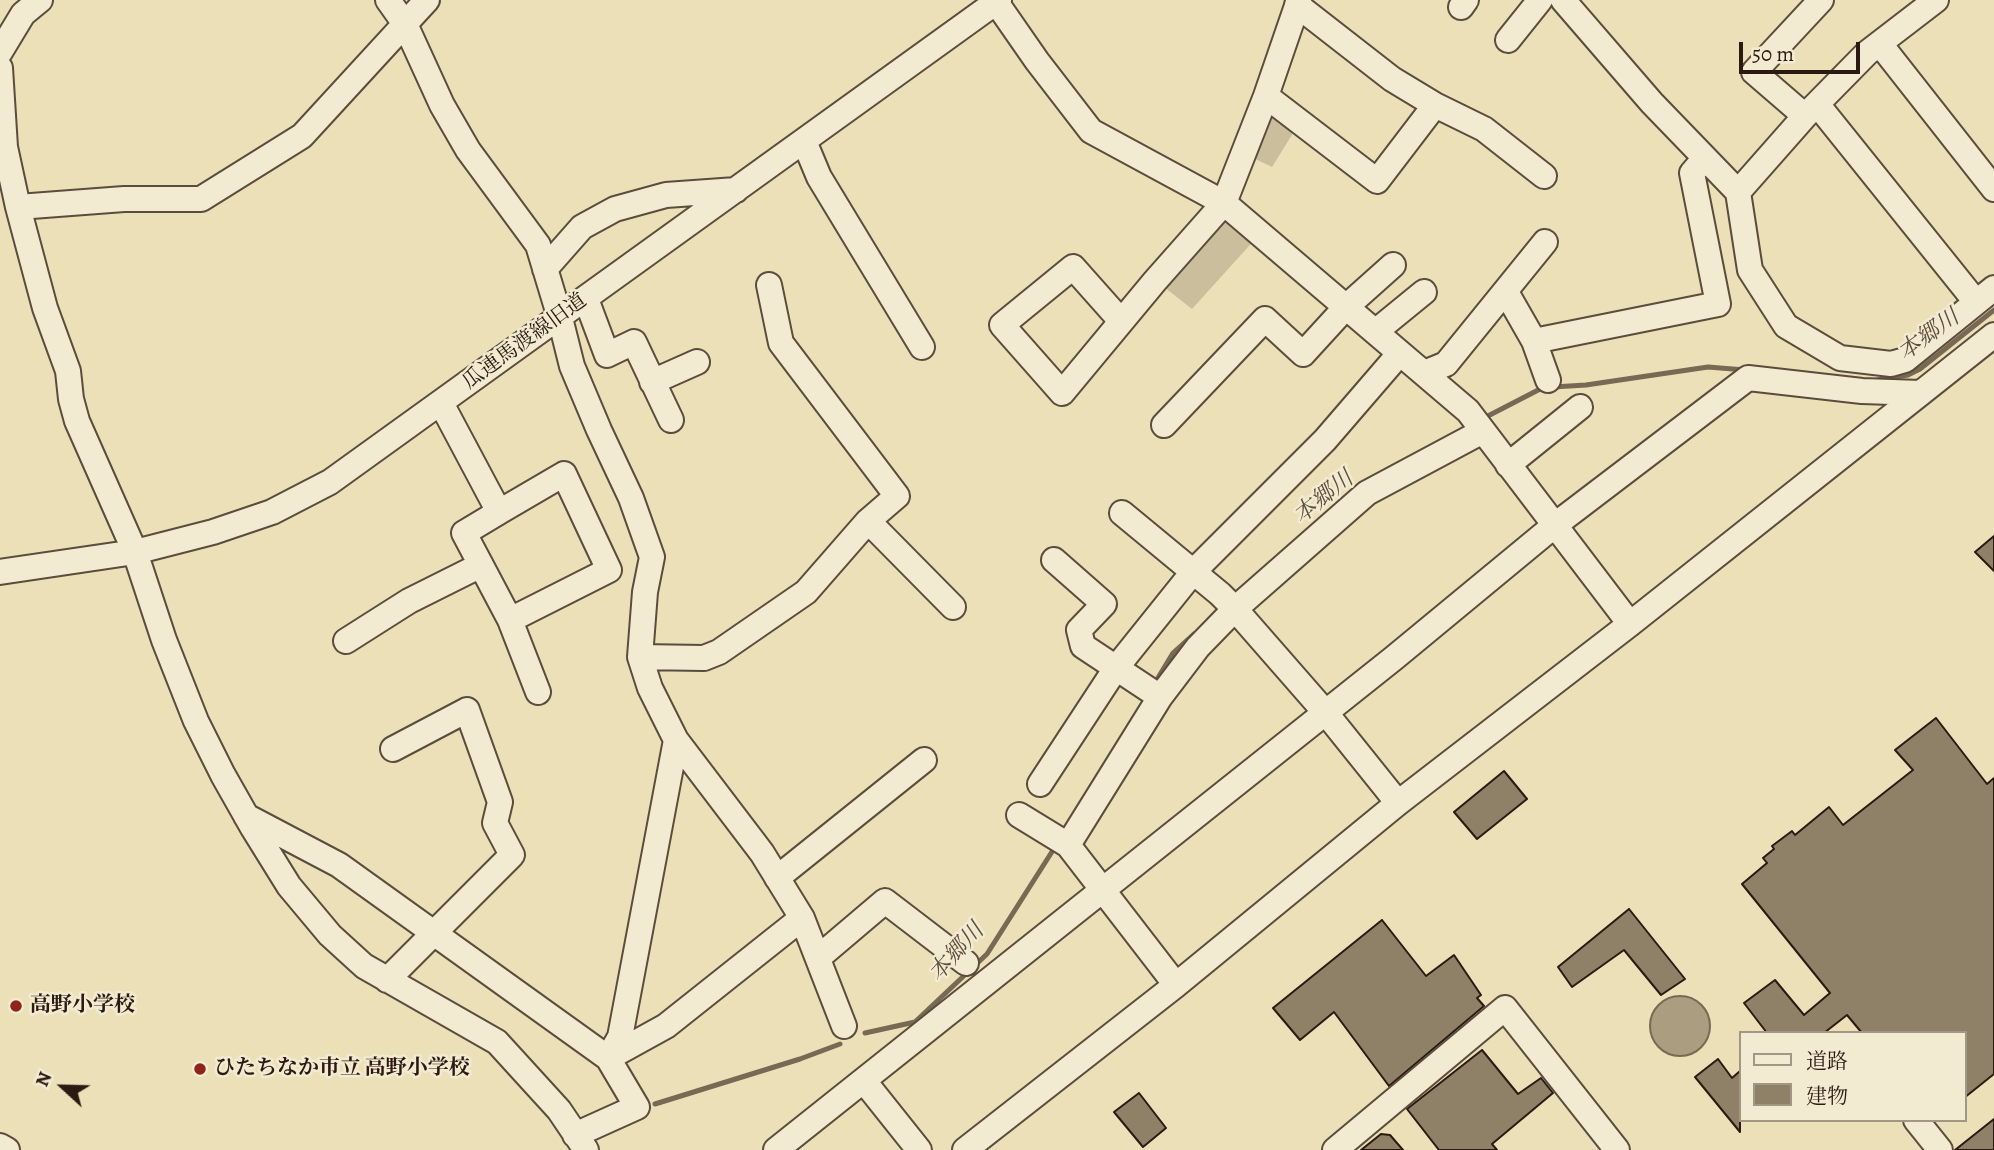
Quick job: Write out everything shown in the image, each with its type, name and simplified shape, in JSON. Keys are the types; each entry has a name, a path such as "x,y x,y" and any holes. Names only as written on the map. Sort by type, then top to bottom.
{"street":[{"path":"0,52 23,14 40,0"},
{"path":"388,0 405,24 442,104 468,150 538,246 572,366 631,498 652,558 645,592 640,657 650,688 676,740 761,853 803,918 844,1026"},
{"path":"13,213 124,199 201,199 302,136 427,0"},
{"path":"1508,40 1540,0"},
{"path":"1563,0 1652,103 1738,192 1750,270 1786,326 1840,358 1891,364 1905,360 1985,295 1811,110 1754,72 1821,0"},
{"path":"1738,192 1811,110 1867,53 1936,0"},
{"path":"998,1 1037,61 1091,131 1224,203 1468,411 1630,624"},
{"name":"瓜連馬渡線旧道","path":"0,572 135,552 213,532 272,512 330,482 998,1"},
{"path":"1121,321 1073,267 1002,325 1062,393 1224,203 1266,96 1298,3 1392,79 1484,129 1544,176"},
{"path":"1880,44 1990,175"},
{"path":"0,68 13,213 68,371 77,421 135,552 164,640 196,721 246,816 289,886 330,935 364,966 497,1042 559,1110 576,1144 638,1107 608,1058 339,865 246,816"},
{"path":"1266,96 1377,181 1436,105"},
{"path":"804,141 819,177 922,347"},
{"path":"1534,341 1718,304 1692,173 1704,159"},
{"path":"545,269 582,228 615,209 666,195 737,190"},
{"path":"1424,373 1446,364 1545,242"},
{"path":"1164,425 1265,319 1303,354 1346,307 1392,265"},
{"path":"640,657 705,658 719,652 806,592 868,521 897,496 781,343 769,285"},
{"path":"1375,332 1424,292"},
{"path":"1506,292 1534,341 1548,380"},
{"path":"586,299 607,355 634,342 671,420"},
{"path":"965,1150 1176,985 1398,803 1630,624 1994,335"},
{"path":"1040,783 1116,668 1194,572 1325,440 1400,353"},
{"path":"652,382 697,362"},
{"path":"1891,364 1895,391"},
{"path":"776,1150 1555,525 1748,378 1921,393"},
{"path":"441,402 499,512"},
{"path":"1508,465 1580,407"},
{"path":"1068,845 1160,698 1227,601 1367,494 1483,431"},
{"path":"510,620 609,570 564,474 464,533 510,620 538,692"},
{"path":"1122,513 1227,601 1325,712 1398,803"},
{"path":"868,521 953,607"},
{"path":"1054,560 1104,604 1079,630 1083,646 1160,698"},
{"path":"346,641 409,601 481,565"},
{"path":"387,980 512,855 495,823 500,802 467,710 393,749"},
{"path":"608,1058 621,1037 676,740"},
{"path":"777,878 924,760"},
{"path":"1019,816 1068,845 1176,985"},
{"path":"819,957 885,901 966,963"},
{"path":"608,1058 666,1026 803,918"},
{"path":"1335,1150 1505,1008 1617,1150"},
{"path":"864,1081 919,1150"},
{"path":"1918,1122 1940,1150"},
{"path":"0,1146 7,1150"}],"shaded area":[{"path":"1266,103 1298,125 1272,167 1245,154"},
{"path":"1223,209 1258,236 1192,309 1159,283"},
{"path":"1674,996 1686,996 1705,1009 1710,1026 1708,1038 1697,1051 1686,1056 1674,1056 1655,1043 1650,1032 1650,1020 1663,1001"}],"building":[{"path":"1994,536 1994,571 1975,552"},
{"path":"1936,718 1987,784 1994,778 1994,1074 1966,1096 1966,1031 1860,1031 1847,1015 1827,1031 1765,1031 1744,1003 1775,980 1804,1015 1830,993 1742,884 1767,863 1763,858 1774,849 1772,846 1792,831 1795,835 1829,807 1843,825 1913,770 1895,750"},
{"path":"1504,771 1527,799 1477,839 1454,812"},
{"path":"1629,909 1685,979 1661,995 1624,950 1572,987 1558,967"},
{"path":"1382,920 1426,976 1454,955 1481,995 1477,998 1484,1006 1389,1086 1334,1012 1300,1040 1273,1008"},
{"path":"1482,1050 1518,1094 1541,1078 1553,1093 1492,1144 1497,1150 1439,1150 1407,1109"},
{"path":"1718,1059 1732,1078 1738,1073 1740,1132 1695,1077"},
{"path":"1139,1093 1166,1128 1143,1147 1114,1112"},
{"path":"1994,1119 1994,1150 1955,1150"},
{"path":"1381,1134 1390,1135 1403,1150 1361,1150"}],"waterway":[{"name":"本郷川","path":"1877,380 1908,375 1920,369 1994,310"},
{"name":"本郷川","path":"1553,387 1586,385 1708,367 1745,370"},
{"name":"本郷川","path":"1484,418 1544,387"},
{"name":"本郷川","path":"1153,686 1173,653 1194,634"},
{"name":"本郷川","path":"865,1033 915,1022 987,954 1055,847"},
{"name":"本郷川","path":"655,1104 840,1044"}],"place":[{"name":"高野小学校","path":"16,1006"},
{"name":"ひたちなか市立 高野小学校","path":"200,1069"}]}
